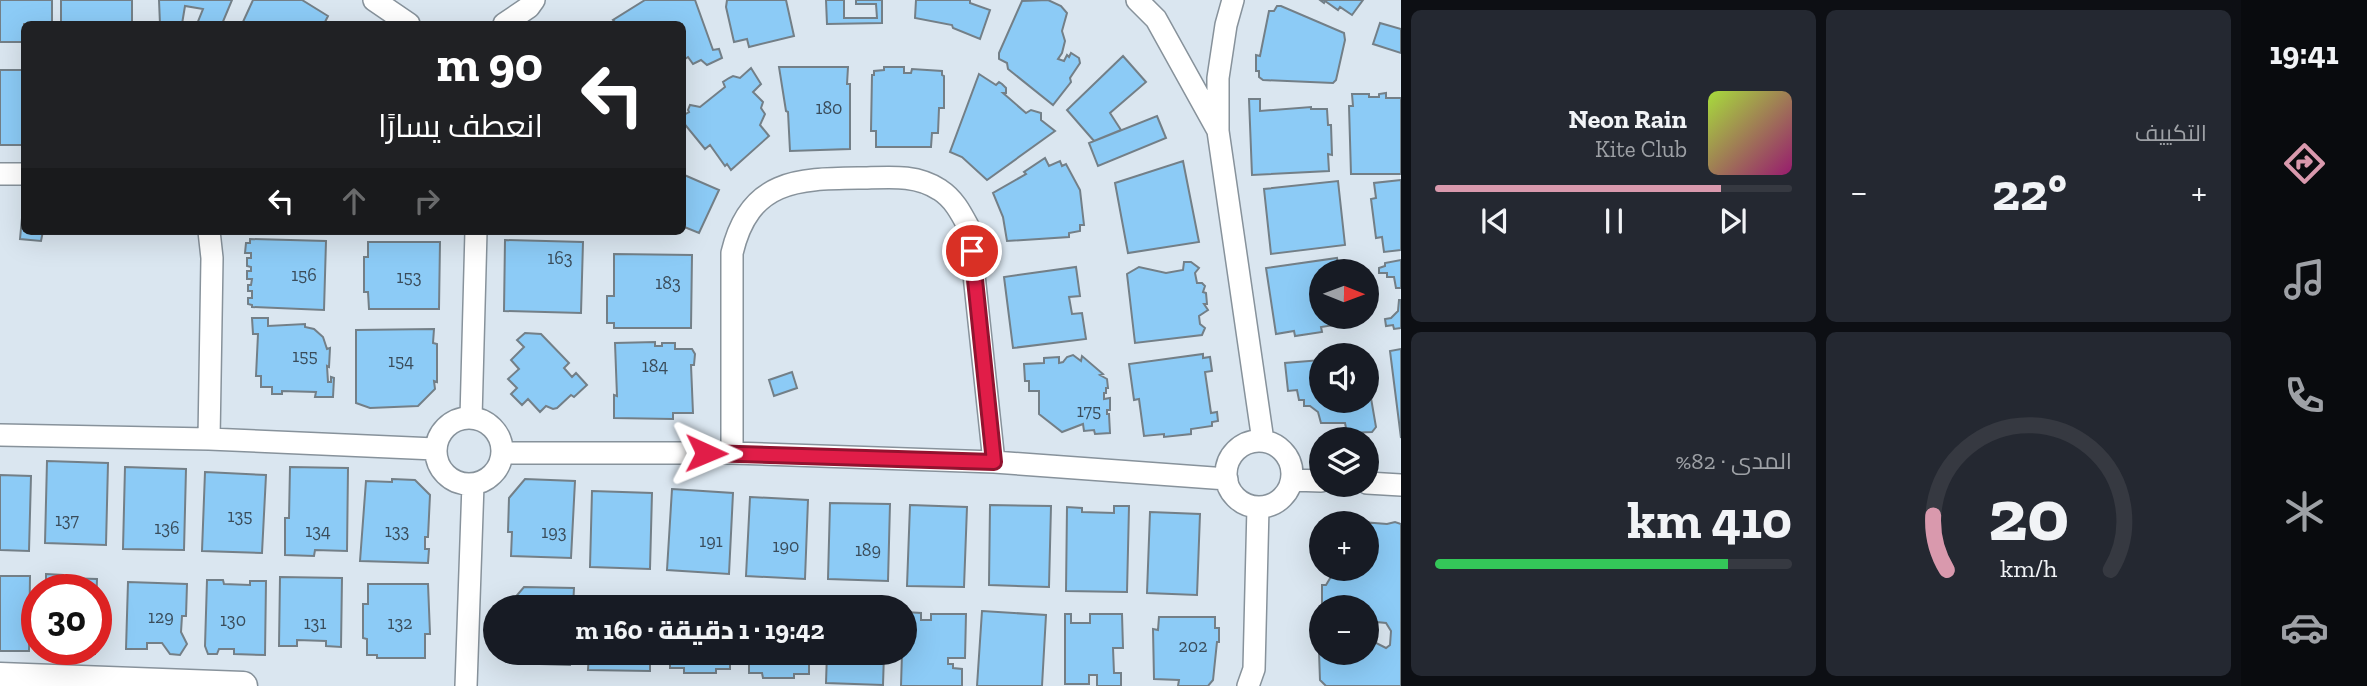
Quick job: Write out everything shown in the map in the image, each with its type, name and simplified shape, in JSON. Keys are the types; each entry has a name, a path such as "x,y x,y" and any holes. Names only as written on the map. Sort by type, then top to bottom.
{"street":[{"path":"374,0 405,21"},
{"path":"1137,0 1156,19 1218,131"},
{"path":"1233,0 1226,25 1218,78 1218,131 1263,441"},
{"path":"509,21 529,10"},
{"path":"0,174 21,174"},
{"path":"732,453 732,253 744,220 767,194 799,181 896,177 920,180 941,190 958,207 969,228 994,462"},
{"path":"209,235 212,258 209,439"},
{"path":"471,418 476,235"},
{"path":"471,418 481,420 497,433 502,453 495,473 487,480 473,484 456,482 447,477 436,459 435,449 443,430 460,419 471,418"},
{"path":"0,435 209,439 435,449"},
{"path":"1263,441 1282,450 1289,459 1292,480 1289,489 1276,503 1249,506 1234,496 1227,479 1230,459 1243,445 1263,441"},
{"path":"502,453 732,453 994,462 1227,479"},
{"path":"1292,480 1309,481"},
{"path":"466,686 473,484"},
{"path":"1379,484 1401,485"},
{"path":"1254,680 1258,507"},
{"path":"0,677 243,686"}],"building":[{"path":"0,0 52,0 52,21 21,21 21,42 0,42"},
{"path":"61,0 132,0 132,21 61,21"},
{"path":"159,0 232,0 223,21 198,21 203,9 185,6 182,21 160,21"},
{"path":"253,0 302,0 328,16 326,21 243,21"},
{"path":"645,0 695,0 713,50 719,49 722,58 707,65 701,60 693,64 688,57 686,58 686,21 613,20"},
{"path":"727,0 786,0 794,36 749,47 747,39 734,42 726,7"},
{"path":"826,0 844,0 844,18 877,18 876,4 856,4 856,0 882,0 882,23 827,24"},
{"path":"916,0 970,0 970,3 990,10 980,39 953,28 952,25 915,18"},
{"path":"1048,0 1061,6 1067,13 1062,31 1065,41 1058,59 1064,61 1071,53 1079,58 1080,63 1070,78 1071,82 1053,105 1008,69 1007,63 999,59 999,53 1022,1"},
{"path":"1320,0 1363,0 1352,15 1340,7 1338,10"},
{"path":"1277,6 1344,33 1345,40 1333,83 1263,80 1259,77 1259,71 1256,71 1256,55 1260,56 1269,11 1274,11"},
{"path":"1380,23 1401,29 1401,53 1373,44"},
{"path":"1123,56 1146,82 1110,113 1121,130 1094,141 1067,110"},
{"path":"779,67 848,67 850,149 790,151 788,112"},
{"path":"884,67 904,67 904,73 911,73 912,69 942,71 944,108 939,108 938,133 932,133 931,147 876,147 876,131 871,131 872,75 874,71 884,70"},
{"path":"751,68 761,84 753,92 763,102 761,108 765,114 760,125 769,136 731,170 710,145 705,149 686,126 686,114 690,105 700,107 725,87 723,82 733,76 740,78"},
{"path":"0,70 21,70 21,145 0,145"},
{"path":"979,74 996,85 999,82 1002,84 1006,88 1006,93 1003,93 1026,113 1031,110 1041,113 1041,120 1055,131 987,180 962,157 950,152"},
{"path":"1386,93 1386,98 1401,98 1401,174 1351,174 1349,106 1353,106 1352,94 1379,97 1379,94"},
{"path":"1249,99 1260,99 1260,111 1311,107 1327,109 1328,125 1331,125 1332,155 1328,154 1329,171 1252,175"},
{"path":"1157,116 1166,138 1098,166 1089,143"},
{"path":"1045,158 1049,166 1060,161 1062,166 1066,164 1080,190 1084,225 1080,225 1080,231 1069,233 1069,237 1007,241 1003,217 993,193 1026,174 1024,172"},
{"path":"1183,161 1199,242 1128,253 1115,183"},
{"path":"686,176 719,190 699,233 686,228"},
{"path":"1401,180 1401,250 1384,252 1382,237 1376,238 1371,199 1376,198 1374,183"},
{"path":"1338,181 1345,245 1271,254 1264,189"},
{"path":"21,228 21,235 42,235 41,241 20,239"},
{"path":"250,239 326,241 324,310 252,307 248,304 252,291 248,291 248,285 251,285 252,279 247,279 247,271 251,271 251,267 247,266 247,258 251,258 251,253 245,253 246,243 250,243"},
{"path":"505,240 583,242 581,313 504,311"},
{"path":"368,242 440,242 439,309 369,309 368,292 364,292 364,257 368,257"},
{"path":"614,254 692,255 691,328 614,328 614,323 607,323 607,296 614,296"},
{"path":"1401,260 1401,288 1396,288 1394,277 1379,273 1379,268 1385,266 1385,263"},
{"path":"1184,262 1191,262 1199,268 1195,273 1197,283 1205,286 1203,292 1206,293 1207,304 1204,304 1208,310 1199,316 1200,324 1205,328 1202,335 1135,343 1127,274 1139,267 1166,273 1183,270"},
{"path":"1309,262 1309,329 1321,329 1322,332 1295,336 1294,331 1276,334 1266,268"},
{"path":"1076,267 1080,296 1069,297 1072,314 1082,313 1086,339 1013,348 1004,277"},
{"path":"1399,300 1401,328 1394,329 1393,325 1386,326 1385,319 1391,318 1398,311"},
{"path":"252,318 268,318 268,326 305,324 305,327 314,329 323,337 327,349 330,348 329,367 327,366 328,382 331,382 331,377 334,378 333,397 315,397 316,392 282,391 282,394 272,394 272,387 261,387 261,376 256,376 258,334 253,334"},
{"path":"434,329 433,343 437,344 437,382 434,381 435,389 418,406 370,408 356,403 356,330"},
{"path":"525,333 541,334 569,363 564,368 572,377 576,373 587,385 557,408 546,406 540,412 528,399 522,405 511,394 517,388 508,379 519,369 511,360 524,347 517,340"},
{"path":"655,342 655,346 675,343 675,349 692,349 695,354 694,365 691,365 693,413 673,413 673,419 614,418 614,395 617,396 615,343"},
{"path":"1401,349 1401,438 1390,351"},
{"path":"1203,354 1203,358 1210,357 1212,371 1205,372 1211,413 1217,412 1218,421 1212,422 1212,426 1191,429 1191,434 1144,436 1139,399 1134,400 1129,364"},
{"path":"1073,355 1081,361 1082,356 1107,379 1108,388 1104,399 1110,398 1110,410 1107,410 1107,414 1110,433 1095,434 1094,430 1084,431 1083,424 1062,432 1039,414 1039,391 1029,391 1029,381 1025,381 1024,364 1044,363 1044,358 1059,357 1059,363"},
{"path":"1309,361 1309,406 1304,406 1304,400 1299,400 1297,390 1288,391 1285,363"},
{"path":"792,372 797,388 774,396 769,380"},
{"path":"1318,413 1374,413 1376,427 1346,427 1345,423 1321,423"},
{"path":"47,461 108,463 106,545 45,543"},
{"path":"125,467 186,469 184,550 123,549"},
{"path":"290,467 348,468 347,551 315,550 314,556 285,555"},
{"path":"205,472 266,475 262,553 202,551"},
{"path":"0,475 31,476 29,551 0,550"},
{"path":"392,479 415,480 430,495 428,537 425,537 425,549 429,549 428,563 360,561 366,481 392,482"},
{"path":"525,479 575,481 571,558 511,556 512,532 508,532 509,498"},
{"path":"672,489 733,493 729,574 667,570"},
{"path":"592,491 652,493 650,569 590,567"},
{"path":"750,497 808,500 805,579 746,576"},
{"path":"830,503 890,504 888,581 828,579"},
{"path":"910,505 967,507 964,587 907,586"},
{"path":"990,505 1051,506 1049,587 989,585"},
{"path":"1114,506 1129,506 1127,592 1066,591 1067,507 1082,508 1082,512 1114,513"},
{"path":"1150,512 1200,514 1197,595 1147,593"},
{"path":"1379,523 1401,524 1401,686 1326,686 1320,680 1319,665 1379,665 1379,644 1386,648 1390,645 1391,631 1386,623 1379,622 1379,595 1322,595 1322,585 1326,585 1328,581 1379,581"},
{"path":"0,576 21,576 21,651 0,651"},
{"path":"280,577 342,578 341,647 326,646 326,641 297,640 297,646 279,646"},
{"path":"207,580 250,585 250,581 266,581 265,655 234,654 234,649 219,649 217,654 208,654 205,646"},
{"path":"128,582 187,584 186,616 182,616 181,632 187,644 180,655 170,654 162,643 147,643 147,649 126,649"},
{"path":"368,584 428,584 430,634 425,634 425,658 377,658 377,655 367,655 367,639 363,638 363,604 368,604"},
{"path":"524,587 574,588 574,595 517,595"},
{"path":"982,611 1046,615 1042,686 977,686"},
{"path":"917,613 921,613 921,620 931,620 931,614 966,614 965,658 948,658 948,664 953,664 953,668 962,669 962,686 901,686 902,665 917,665"},
{"path":"1065,614 1071,614 1071,623 1090,623 1090,614 1122,614 1123,648 1113,648 1114,673 1121,673 1121,686 1097,686 1097,675 1089,675 1089,684 1065,684"},
{"path":"1159,617 1215,617 1215,628 1219,628 1219,642 1213,680 1208,686 1178,686 1179,680 1154,679 1153,629 1158,630"},
{"path":"588,665 650,665 650,671 588,670"},
{"path":"670,665 730,665 730,669 716,669 716,673 684,673 684,668 670,668"},
{"path":"749,665 809,665 809,674 794,674 794,678 763,678 762,673 749,673"},
{"path":"827,665 884,665 883,685 826,683"}],"route":[{"path":"706,453 994,462 972,251"}]}
